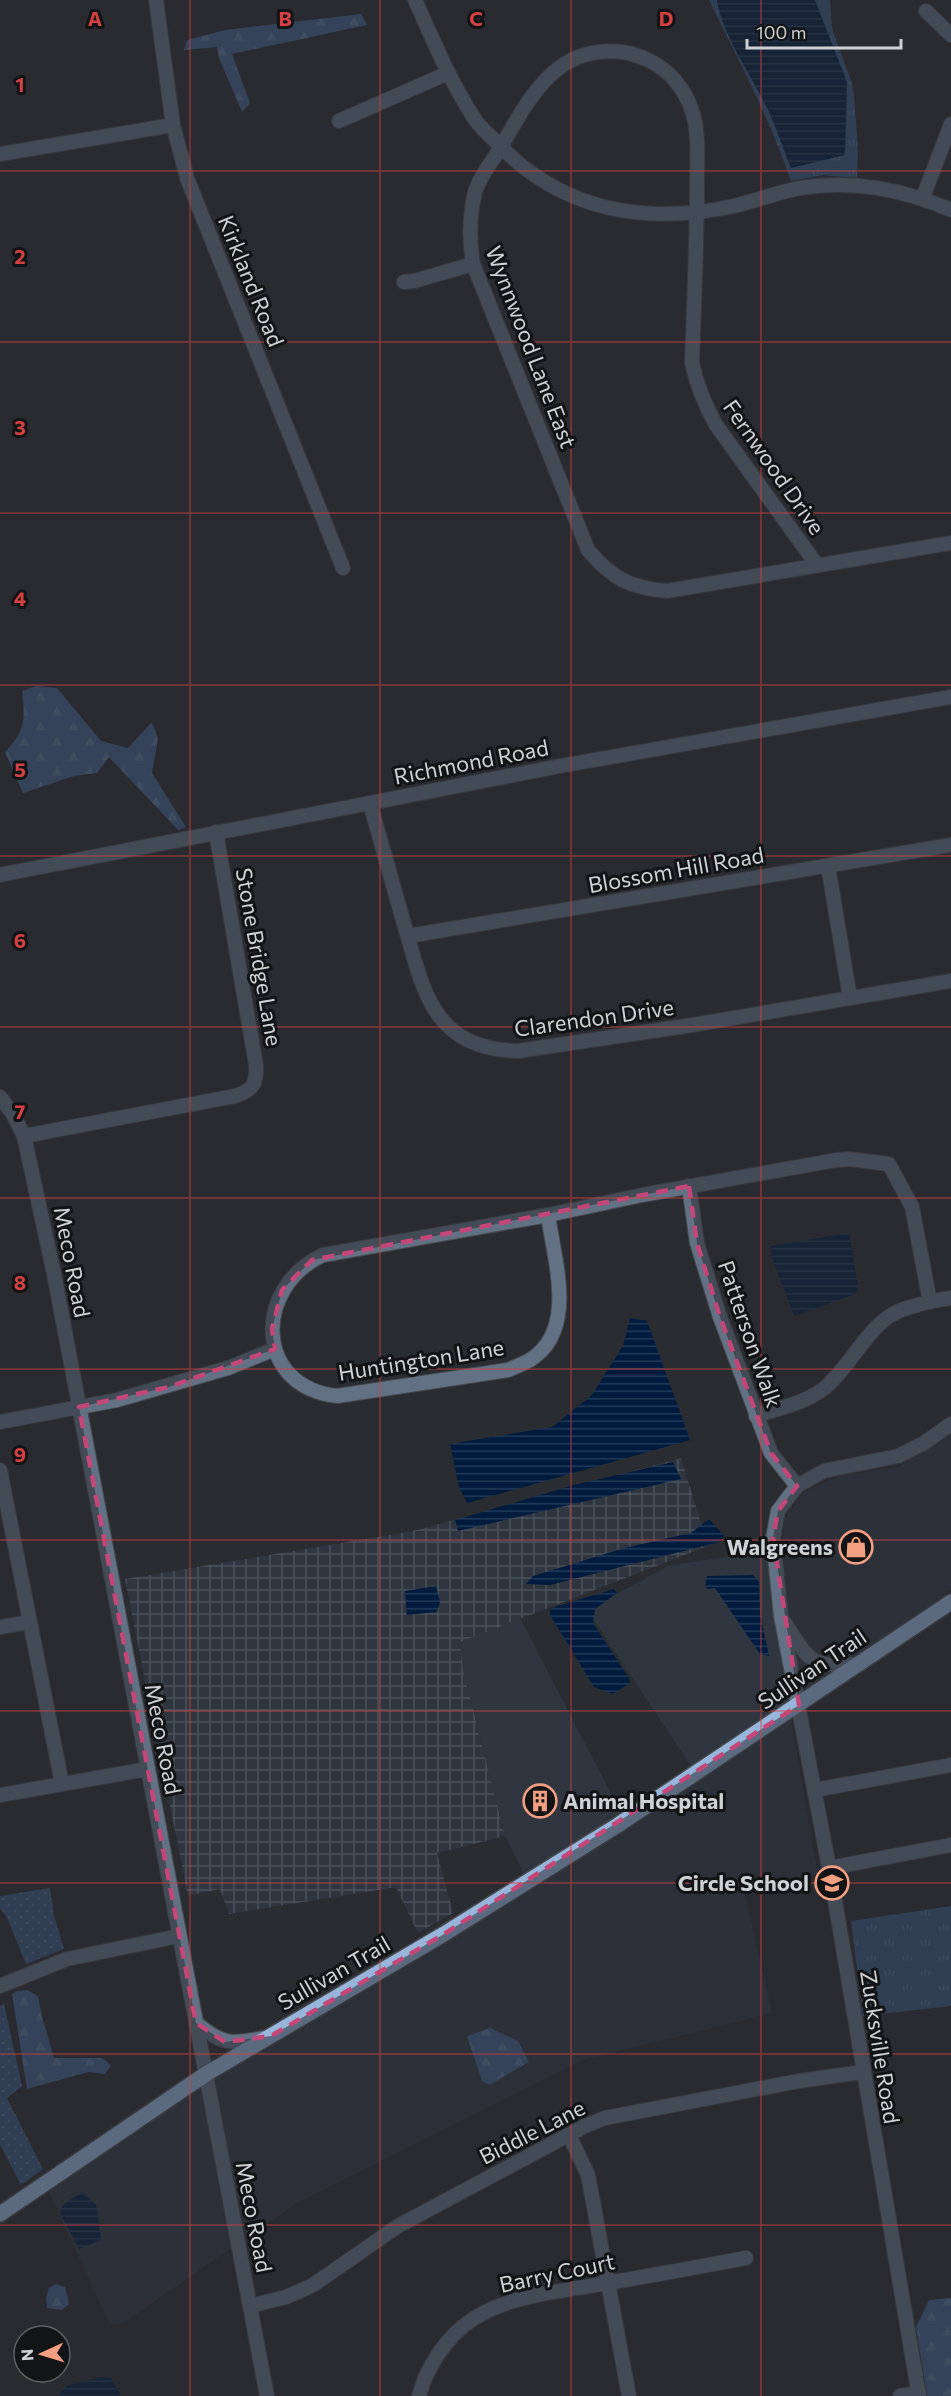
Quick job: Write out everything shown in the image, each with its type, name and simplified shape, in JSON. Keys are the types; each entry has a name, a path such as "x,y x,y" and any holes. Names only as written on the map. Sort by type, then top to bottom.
{"main road":[{"name":"Sullivan Trail","path":"0,2214 206,2074 444,1934 618,1825 951,1602"}],"street":[{"name":"Kirkland Road","path":"156,0 173,125 187,178 343,568"},
{"path":"415,0 448,73 476,120 519,165 534,175 594,204 612,209 659,215 698,212 736,206 798,188 850,184 906,192 951,210"},
{"path":"926,11 951,35"},
{"path":"501,147 520,114 554,71 565,63 588,53 625,52 655,63 667,72 688,101 693,115 697,143 698,212"},
{"path":"339,121 448,73"},
{"path":"926,199 923,196 951,124"},
{"path":"0,154 173,125"},
{"name":"Wynnwood Lane East","path":"501,147 479,181 475,192 469,240 473,264 581,536 596,559 608,572 627,584 667,591 951,543"},
{"name":"Fernwood Drive","path":"698,212 692,363 696,381 716,425 817,565"},
{"path":"404,282 473,264"},
{"name":"Richmond Road","path":"0,875 576,763 951,697"},
{"name":"Clarendon Drive","path":"370,802 428,1002 441,1018 464,1038 495,1050 518,1051 675,1028 951,981"},
{"name":"Stone Bridge Lane","path":"216,832 256,1065 256,1084 252,1088"},
{"name":"Blossom Hill Road","path":"408,936 951,844"},
{"path":"828,866 850,998"},
{"path":"24,1136 235,1096 249,1092 252,1088 265,1095"},
{"name":"Meco Road","path":"0,1097 13,1114 24,1136 54,1274 267,2396"},
{"path":"0,1422 117,1400 169,1387 228,1368 275,1349 272,1329 275,1310 282,1290 294,1274 312,1260 323,1255 836,1160 849,1159 889,1164 912,1207 930,1302"},
{"name":"Patterson Walk","path":"689,1186 702,1264 756,1416 771,1453 797,1486"},
{"name":"Huntington Lane","path":"275,1349 280,1361 298,1381 311,1389 337,1396 508,1370 530,1360 546,1345 560,1312 560,1295 548,1215"},
{"path":"756,1416 816,1394 828,1385 879,1326 892,1315 930,1302 951,1298"},
{"path":"797,1486 824,1471 898,1456 924,1443 951,1424"},
{"path":"0,1470 62,1784"},
{"name":"Zucksville Road","path":"797,1486 778,1511 772,1538 781,1616 829,1868 862,2072 919,2394"},
{"path":"781,1616 802,1650 817,1662 832,1667 860,1664"},
{"path":"0,1627 29,1622"},
{"path":"815,1790 951,1765"},
{"path":"0,1795 148,1769"},
{"path":"829,1868 951,1845"},
{"path":"0,1986 67,1959 179,1935"},
{"path":"196,2023 210,2035 225,2042 239,2043 271,2036"},
{"name":"Biddle Lane","path":"250,2306 286,2297 313,2285 398,2226 605,2118 799,2081 862,2072"},
{"path":"569,2135 588,2175 629,2396"},
{"name":"Barry Court","path":"418,2396 441,2350 456,2331 497,2306 746,2258"},
{"path":"900,2396 919,2394"}],"highlighted area":[{"path":"689,1186 697,1243 720,1317 771,1453 797,1486 778,1511 773,1538 799,1705 444,1934 271,2036 225,2042 196,2023 79,1407 169,1387 275,1349 272,1329 282,1290 312,1260"}],"shaded area":[{"path":"717,0 815,0 847,82 845,155 791,168 768,110 730,39"},
{"path":"849,1233 858,1285 856,1294 794,1316 772,1258 770,1246"},
{"path":"630,1318 647,1321 690,1440 467,1503 459,1487 450,1444 552,1427 591,1396 623,1346"},
{"path":"951,1434 951,1590 789,1709 818,1874 744,1890 772,2013 582,2060 297,2203 123,2323 110,2324 46,2186 270,2025 530,1886 505,1836 463,1670 460,1642 520,1618 627,1824 695,1772 587,1610 668,1566 783,1548 784,1520 804,1492 840,1476 898,1467"},
{"path":"681,1458 708,1546 460,1642 463,1670 505,1836 437,1853 453,1913 418,1933 396,1887 229,1914 220,1889 188,1896 125,1579 413,1531"},
{"path":"673,1462 681,1479 458,1531 455,1520 574,1485"},
{"path":"709,1519 724,1536 719,1542 550,1585 526,1584 533,1576 628,1547 691,1533"},
{"path":"753,1575 759,1582 760,1613 769,1656 760,1654 715,1588 708,1589 705,1586 707,1576"},
{"path":"436,1586 440,1602 437,1612 407,1615 405,1591"},
{"path":"614,1589 617,1593 595,1609 593,1623 629,1678 630,1683 613,1694 594,1687 550,1615 550,1610"},
{"path":"82,2192 96,2204 101,2240 79,2249 60,2213 63,2205"},
{"path":"101,2377 111,2378 121,2396 58,2396 66,2386"}],"green space":[{"path":"709,0 830,0 832,29 852,83 854,96 858,150 857,178 823,175 791,181 763,112"},
{"path":"361,14 367,25 232,54 250,103 242,112 219,58 217,47 184,50 187,40 225,30"},
{"path":"36,686 57,688 101,741 128,748 152,722 158,738 152,773 186,827 178,830 109,757 97,773 74,776 23,793 5,752 17,738 23,724 22,691"},
{"path":"50,1888 54,1915 64,1949 26,1964 6,1915 0,1909 0,1896"},
{"path":"951,1906 951,2006 863,2016 851,1921"},
{"path":"27,1990 38,1996 54,2058 102,2058 111,2065 105,2074 88,2072 27,2089 12,1994"},
{"path":"4,2004 22,2086 7,2098 43,2169 21,2185 0,2144 0,2006"},
{"path":"490,2028 518,2041 529,2062 489,2085 482,2081 467,2036"},
{"path":"56,2284 65,2287 69,2304 62,2310 47,2308 46,2298 49,2288"},
{"path":"951,2298 951,2396 927,2396 916,2327 929,2300"}],"place":[{"name":"Walgreens","path":"856,1547"},
{"name":"Animal Hospital","path":"540,1801"},
{"name":"Circle School","path":"832,1883"}]}
